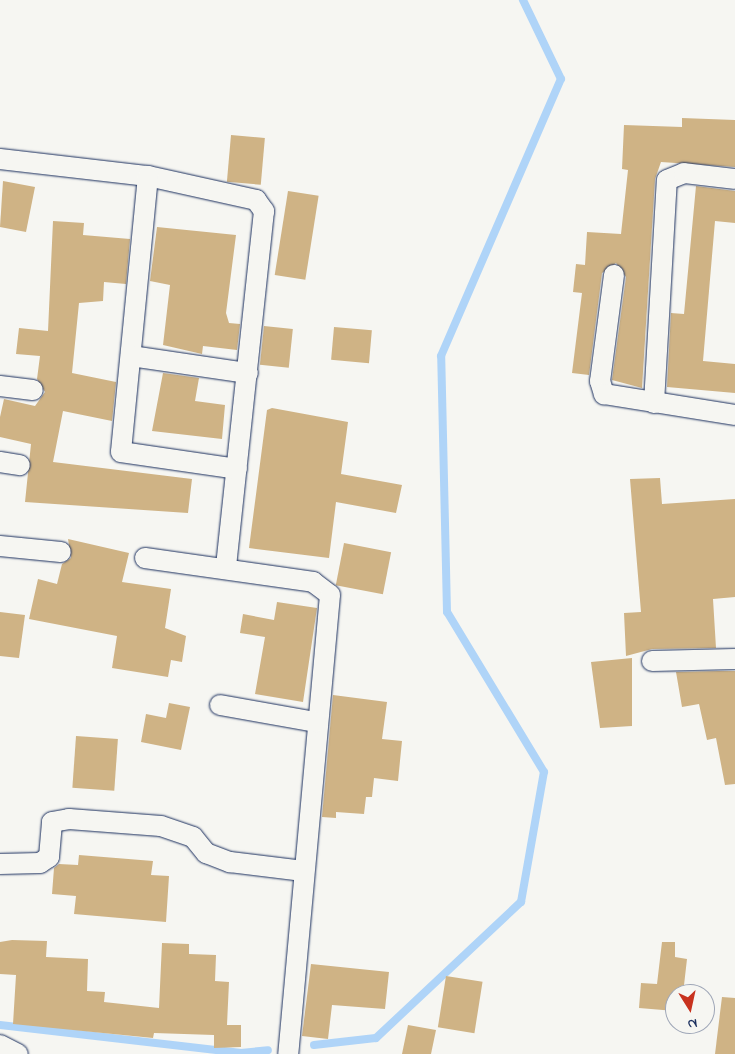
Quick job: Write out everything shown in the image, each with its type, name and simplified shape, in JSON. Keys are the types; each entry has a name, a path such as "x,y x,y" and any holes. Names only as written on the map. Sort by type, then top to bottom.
{"street":[{"path":"0,159 148,176 256,200 264,212 226,569"},
{"path":"654,403 667,180 684,173 735,179"},
{"path":"148,176 122,454 237,469"},
{"path":"614,275 601,389 604,394 735,415"},
{"path":"131,356 248,373"},
{"path":"0,386 34,390"},
{"path":"0,546 61,552"},
{"path":"145,558 313,582 328,592 315,722 288,1054"},
{"path":"652,662 735,659"},
{"path":"220,705 315,722"},
{"path":"0,864 40,863 49,857 52,822 69,820 161,826 193,837 206,853 230,862 303,871"},
{"path":"0,1045 18,1054"}],"building":[{"path":"682,118 735,120 735,167 661,162 655,179 642,388 612,380 626,277 616,263 602,273 589,375 572,373 582,293 573,292 576,264 585,265 587,232 621,234 628,170 622,169 624,125 682,127"},
{"path":"231,135 265,138 261,185 227,182"},
{"path":"3,181 35,187 26,232 0,227"},
{"path":"696,186 735,191 735,223 715,221 703,361 735,364 735,393 667,387 671,313 684,314"},
{"path":"288,191 319,196 305,280 275,275"},
{"path":"53,221 84,223 83,235 130,239 126,284 104,282 103,301 79,303 72,373 116,382 112,421 63,411 53,462 192,479 188,513 25,502 31,444 0,437 0,417 4,399 35,406 45,392 37,379 40,356 16,354 19,328 48,331"},
{"path":"157,227 236,235 226,313 229,323 240,324 237,350 203,346 202,354 163,345 170,285 150,281"},
{"path":"264,326 293,329 289,368 260,365"},
{"path":"334,327 372,330 369,363 331,360"},
{"path":"163,373 199,378 195,401 225,405 222,439 152,431"},
{"path":"272,408 348,422 341,474 402,485 396,513 336,502 329,558 249,548 267,410"},
{"path":"660,478 662,504 735,499 735,597 713,599 716,648 652,649 626,656 624,613 641,612 630,479"},
{"path":"68,539 129,553 122,582 171,589 165,628 186,636 182,662 171,660 168,677 112,668 117,636 29,619 38,579 57,584 62,564 71,558"},
{"path":"344,543 391,552 383,594 336,585"},
{"path":"277,602 317,608 303,702 255,694 265,637 240,633 243,614 274,620"},
{"path":"0,612 25,615 19,658 0,656"},
{"path":"632,658 632,726 600,728 591,662"},
{"path":"735,671 735,784 725,785 716,738 707,740 699,704 682,707 676,672"},
{"path":"333,695 387,702 382,739 402,741 398,781 374,778 372,797 366,797 364,814 336,812 336,818 322,817"},
{"path":"169,703 190,707 181,750 141,742 146,714 166,718"},
{"path":"76,736 118,739 114,791 72,788"},
{"path":"79,855 153,861 151,875 169,876 166,922 74,914 76,896 52,894 54,868 59,864 78,865"},
{"path":"12,940 47,941 46,957 88,959 87,991 105,992 104,1002 159,1008 162,943 189,944 189,954 216,955 215,981 229,982 227,1025 241,1025 241,1047 214,1048 214,1035 154,1033 153,1038 13,1024 16,975 0,974 0,942"},
{"path":"662,942 675,942 675,957 687,959 684,984 665,984 665,1010 639,1008 641,983 657,984"},
{"path":"311,964 389,972 385,1009 332,1005 328,1039 302,1036"},
{"path":"446,976 483,982 474,1033 438,1027"},
{"path":"722,997 735,998 735,1054 715,1054"},
{"path":"408,1025 436,1030 431,1054 402,1054"}],"waterway":[{"path":"314,1045 376,1038 521,902 544,772 447,612 441,356 561,79 523,0"},
{"path":"0,1025 241,1053 268,1050"}]}
